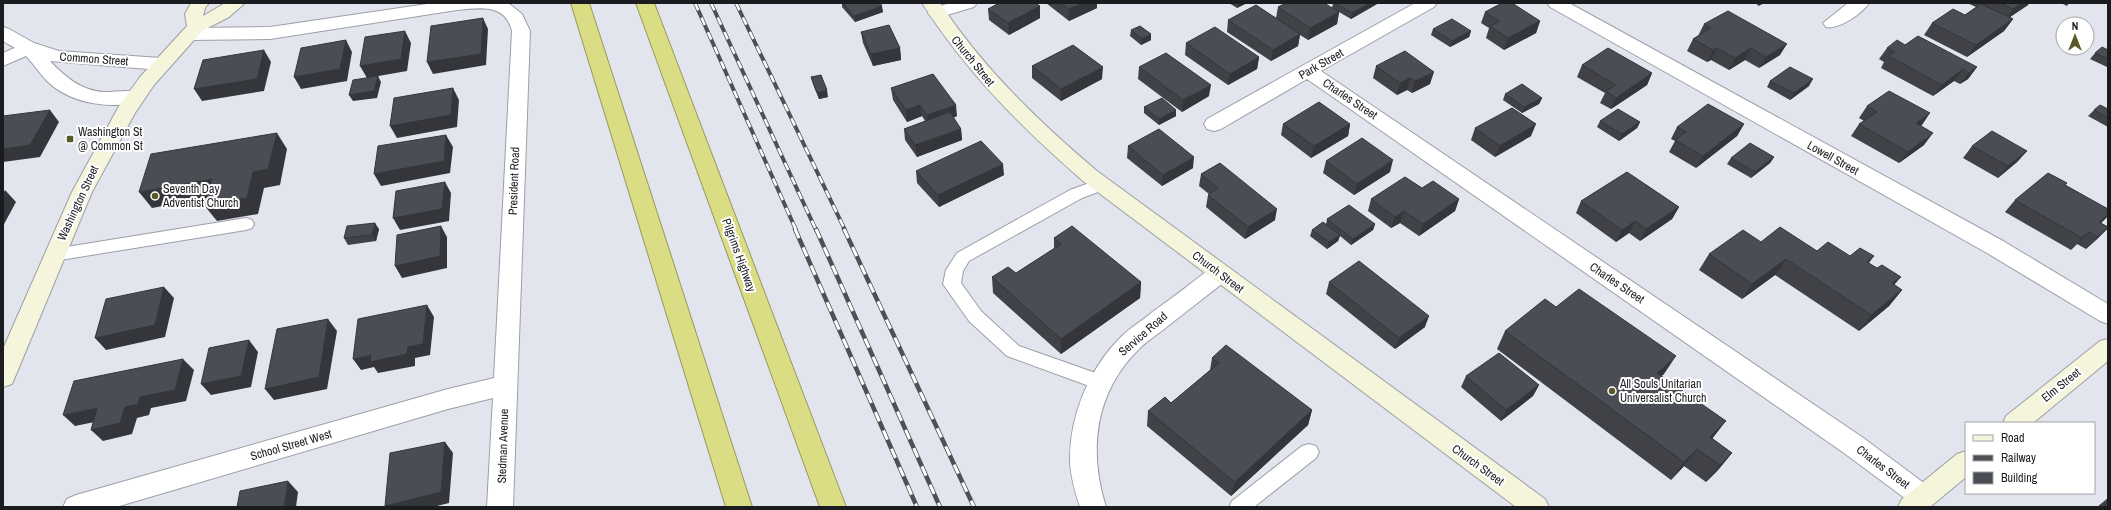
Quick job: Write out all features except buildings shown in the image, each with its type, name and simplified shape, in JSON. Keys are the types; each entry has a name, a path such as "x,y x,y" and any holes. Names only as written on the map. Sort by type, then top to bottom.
{"highway":[{"path":"580,3 739,507"},
{"name":"Pilgrims Highway","path":"645,3 833,507"}],"main road":[{"path":"192,30 194,12 200,3"},
{"name":"Washington Street","path":"3,377 82,192 113,134 135,98 161,64 192,30 223,13 236,3"},
{"name":"Church Street","path":"934,8 975,65 1008,101 1047,139 1100,184 1536,507"},
{"name":"Elm Street","path":"2016,422 2108,348"},
{"path":"1917,502 1965,463"}],"street":[{"name":"President Road","path":"192,30 266,33 457,5 482,3 500,6 514,12 521,31 505,385"},
{"path":"934,8 968,3"},
{"name":"Park Street","path":"1214,124 1428,3"},
{"name":"Lowell Street","path":"1556,3 2000,250 2108,315"},
{"path":"1832,23 1860,3"},
{"name":"Common Street","path":"3,33 28,48 56,57 161,64"},
{"path":"3,60 28,48"},
{"name":"Common Street","path":"28,48 56,79 80,94 102,98 135,98"},
{"name":"Charles Street","path":"1308,71 1853,445 1917,502"},
{"name":"Service Road","path":"1093,507 1084,477 1084,437 1092,400 1100,382 1118,355 1131,342 1220,273"},
{"name":"School Street West","path":"76,507 448,399 505,385"},
{"name":"Stedman Avenue","path":"500,507 505,385"}],"lane":[{"path":"1100,184 1076,194 964,258 955,270 952,284 975,316 1012,351 1100,382"},
{"path":"54,255 246,224"},
{"path":"1239,507 1309,452"}],"railway":[{"path":"695,3 796,230"},
{"path":"711,3 816,230"},
{"path":"736,3 845,230"},
{"path":"795,229 917,507"},
{"path":"816,229 940,507"},
{"path":"844,229 974,507"}],"place":[{"name":"Washington St @ Common St","path":"70,139"},
{"name":"Seventh Day Adventist Church","path":"155,196"},
{"name":"All Souls Unitarian Universalist Church","path":"1612,391"}]}
